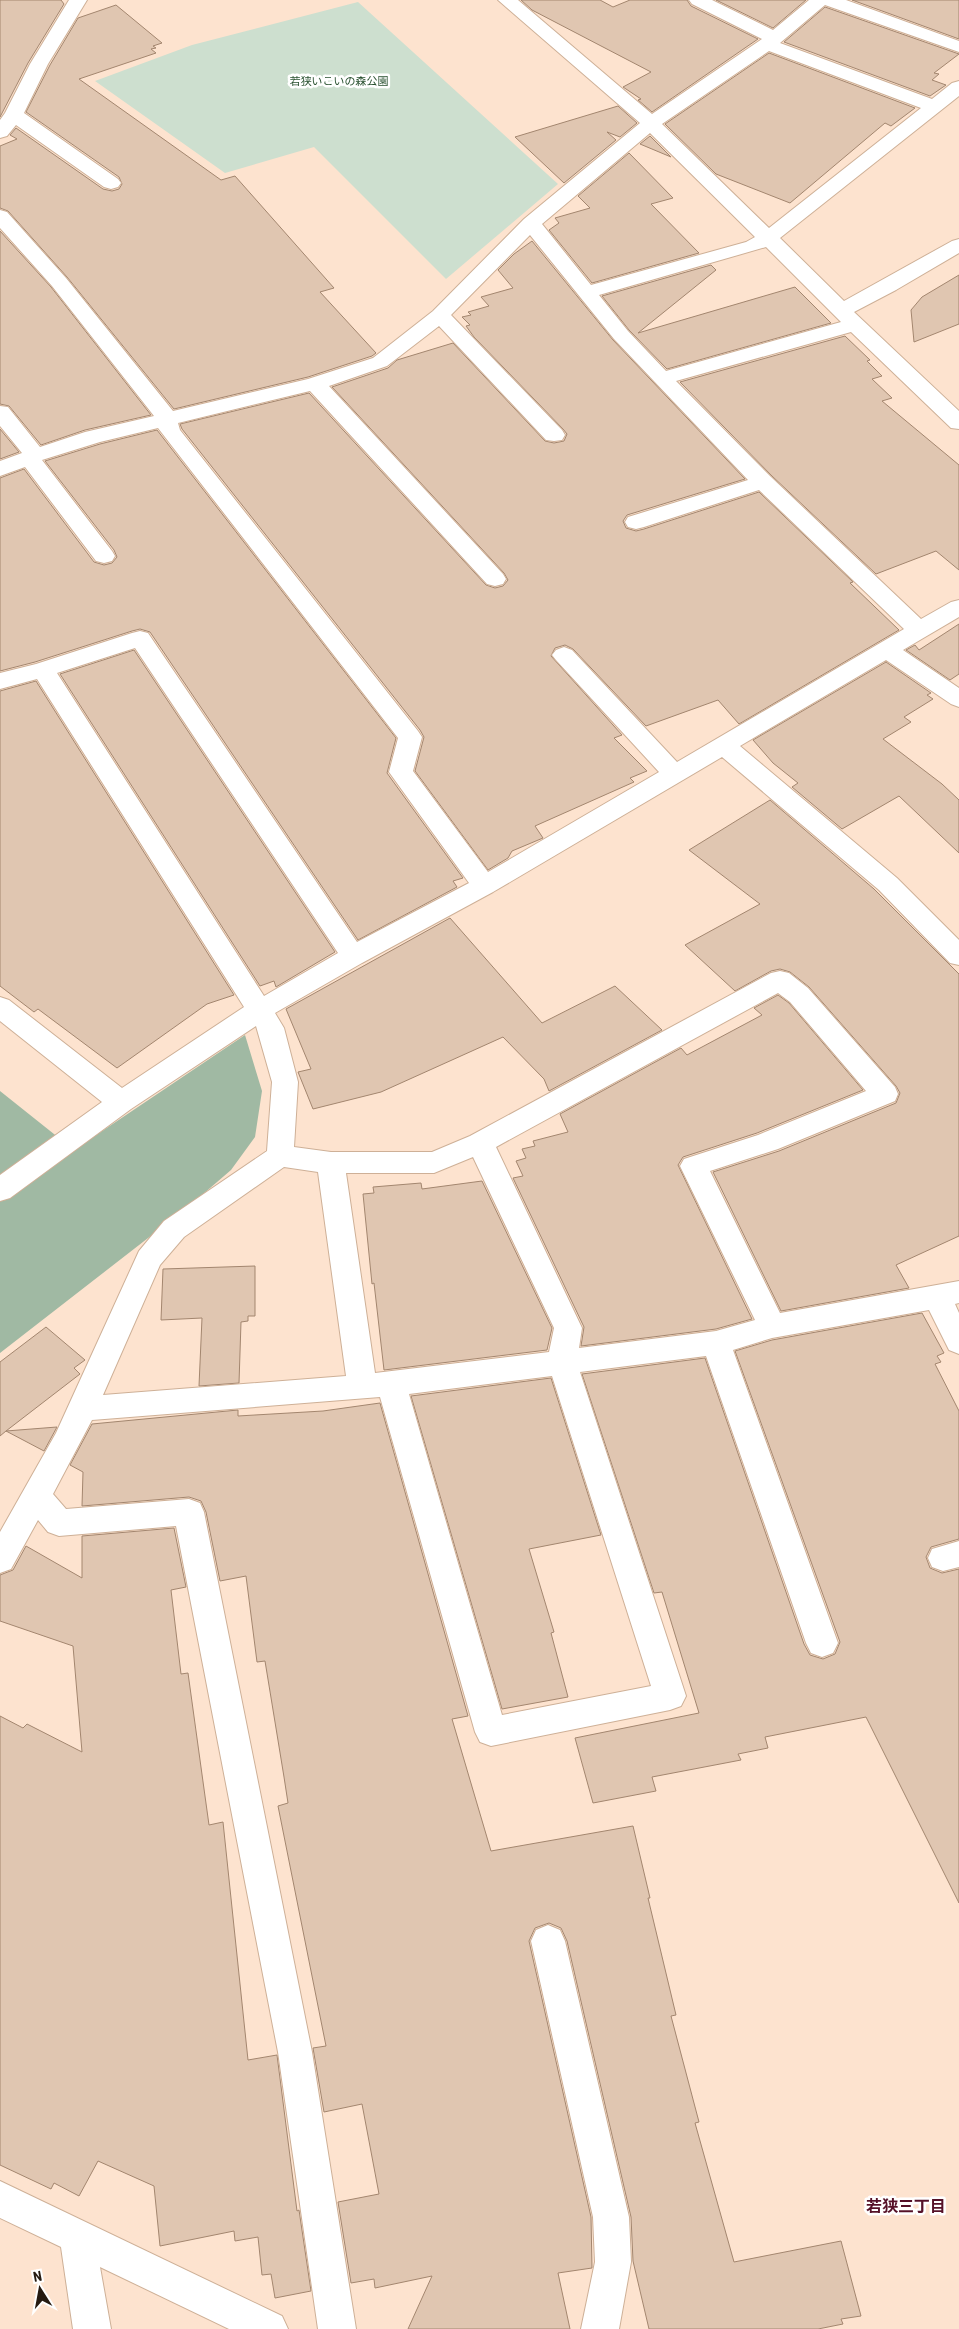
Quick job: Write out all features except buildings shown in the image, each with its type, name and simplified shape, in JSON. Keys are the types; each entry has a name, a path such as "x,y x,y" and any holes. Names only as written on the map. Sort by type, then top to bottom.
{"street":[{"path":"0,132 14,115 39,64 78,0"},
{"path":"507,0 651,123 959,423"},
{"path":"698,0 771,41 934,106"},
{"path":"0,469 32,456 93,437 315,384 380,362 440,316 530,223 651,123 771,41 820,0"},
{"path":"829,0 959,47"},
{"path":"588,292 753,246 769,237 959,87"},
{"path":"14,115 111,183"},
{"path":"0,216 59,282 162,410 170,431 410,737 401,772 484,886"},
{"path":"530,223 588,292 621,335 662,378 763,482 920,631"},
{"path":"662,378 849,317 889,286 959,245"},
{"path":"440,316 554,436"},
{"path":"315,384 494,579"},
{"path":"0,412 104,556"},
{"path":"636,522 763,482"},
{"path":"0,1190 121,1102 260,1010 353,956 484,886 959,607"},
{"path":"0,681 43,670 140,638 353,956"},
{"path":"887,650 959,699"},
{"path":"564,655 675,774"},
{"path":"43,670 271,1028 285,1082 280,1156"},
{"path":"724,746 888,884 959,956"},
{"path":"0,1560 69,1438 150,1258 174,1229 280,1156 332,1164 434,1162 480,1143 780,980 799,995 885,1094 768,1142 694,1166 772,1326"},
{"path":"0,1007 121,1102"},
{"path":"332,1164 376,1385 491,1732 670,1696 562,1362 568,1328 480,1143"},
{"path":"82,1409 376,1385 716,1342 772,1326 948,1294 959,1342"},
{"path":"716,1342 822,1643"},
{"path":"36,1496 58,1523 189,1512 295,2052 337,2329"},
{"path":"548,1941 611,2217 613,2262 600,2329"},
{"path":"0,2199 269,2329"},
{"path":"77,2235 92,2329"}],"green space":[{"name":"若狭いこいの森公園","path":"358,2 558,184 446,279 314,147 225,173 95,81 192,45"},
{"path":"245,1035 262,1091 255,1137 231,1170 188,1207 0,1353 0,1091 74,1150"}],"district":[{"name":"若狭三丁目","path":"906,2206"}]}
